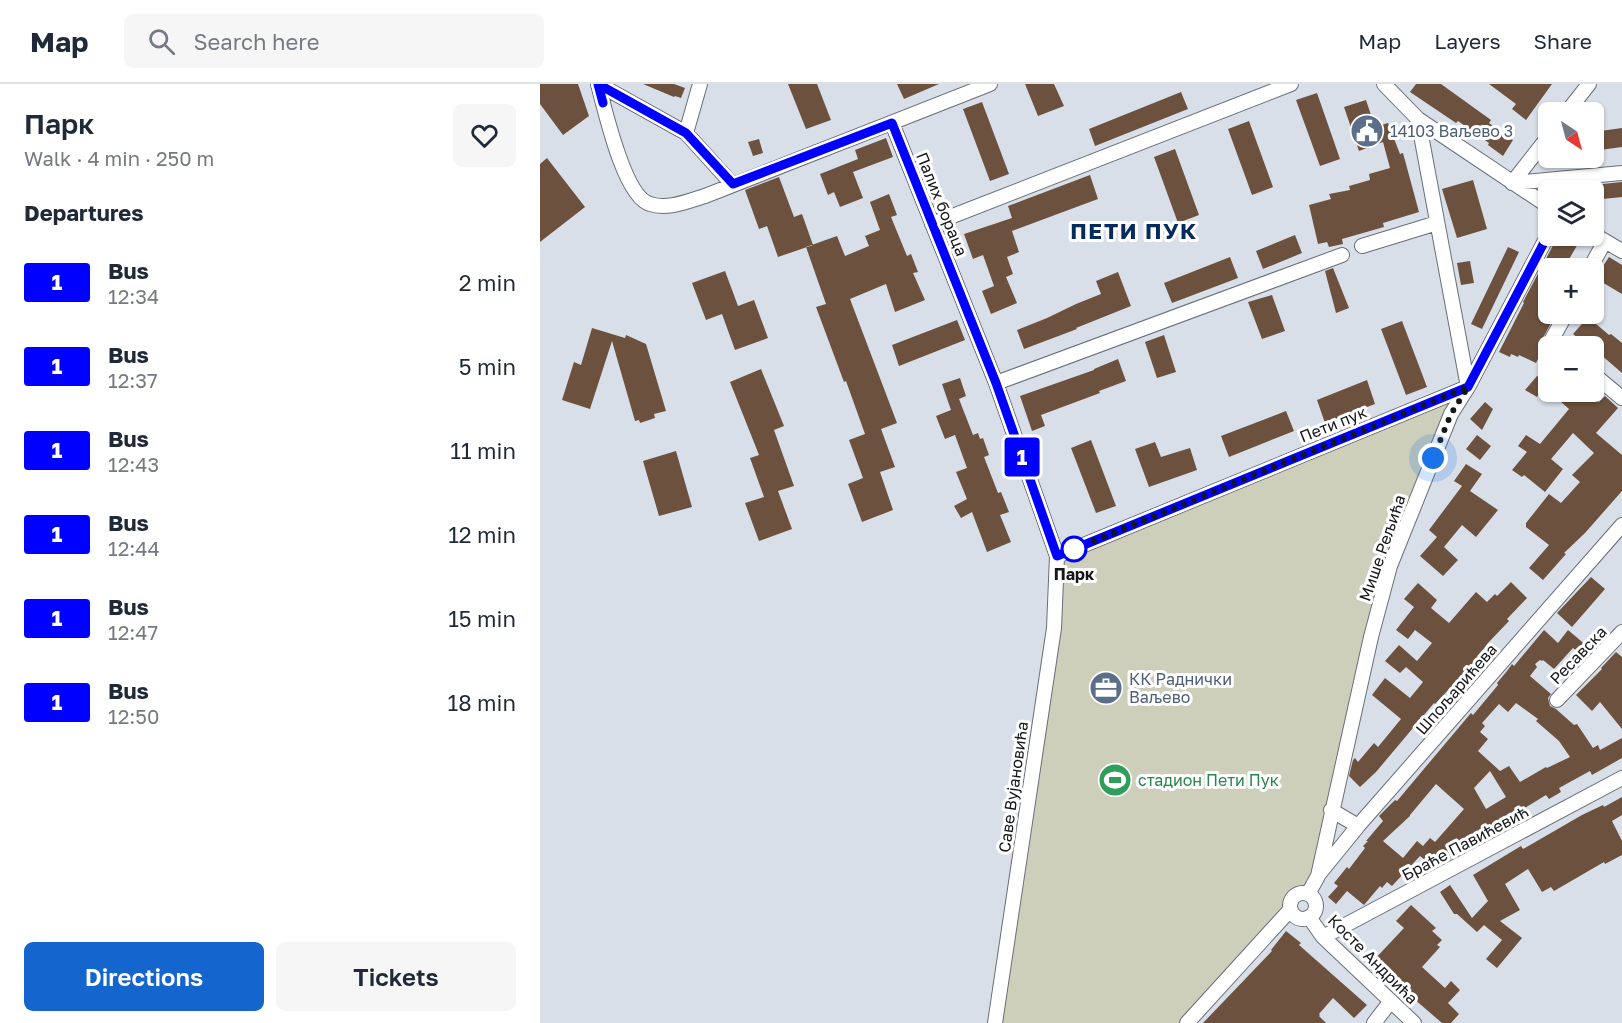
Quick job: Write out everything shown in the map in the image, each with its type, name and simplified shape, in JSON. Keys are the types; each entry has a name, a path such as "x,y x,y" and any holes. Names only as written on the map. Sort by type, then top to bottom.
{"street":[{"path":"598,84 686,133 733,184"},
{"path":"598,84 620,160 636,194 649,204 671,206 705,196 990,84"},
{"path":"686,133 700,84"},
{"path":"932,224 1291,84"},
{"path":"1384,84 1418,119 1538,200"},
{"path":"1575,102 1589,84"},
{"path":"1418,119 1468,387"},
{"name":"Палих бораца","path":"892,123 996,383 1057,556"},
{"path":"1512,183 1538,150"},
{"path":"1512,183 1622,173"},
{"path":"1362,246 1437,223"},
{"path":"1604,241 1622,251"},
{"name":"Мише Рељића","path":"1308,894 1318,876 1371,637 1390,566 1451,414 1468,387 1542,246"},
{"path":"996,383 1342,255"},
{"path":"1604,383 1622,398"},
{"name":"Пети пук","path":"1057,556 1468,387"},
{"name":"Шпољарићева","path":"1318,876 1358,826 1622,525"},
{"name":"Саве Вујановића","path":"995,1023 1054,628 1057,556"},
{"name":"Ресавска","path":"1557,700 1622,632"},
{"name":"Браће Павићевић","path":"1323,937 1622,778"},
{"path":"1331,810 1358,826"},
{"path":"1187,1023 1290,910 1293,898 1300,894 1308,894 1314,900 1315,911 1309,917 1298,918 1290,910"},
{"name":"Косте Андрића","path":"1309,917 1323,937 1414,1023"},
{"path":"1374,1023 1390,1001"}],"green space":[{"path":"1468,387 1390,566 1308,894 1294,897 1290,905 1187,1023 995,1023 1057,556"}],"building":[{"path":"540,84 578,84 589,116 563,135 540,104"},
{"path":"643,84 674,84 685,88 681,98"},
{"path":"788,84 817,84 831,120 806,129"},
{"path":"897,84 939,84 904,99"},
{"path":"1025,84 1054,84 1064,106 1038,116"},
{"path":"1416,84 1441,84 1491,120 1489,123 1513,140 1503,156 1458,121 1456,123 1410,92"},
{"path":"1489,84 1552,84 1526,120 1512,109 1516,104"},
{"path":"1181,92 1188,109 1095,146 1089,129"},
{"path":"1317,93 1340,159 1320,166 1296,100"},
{"path":"1366,100 1375,127 1388,123 1400,154 1403,153 1419,212 1383,223 1384,227 1342,239 1343,244 1329,247 1327,242 1318,244 1309,205 1331,199 1329,194 1350,190 1349,186 1370,180 1369,174 1390,168 1383,142 1359,151 1344,107"},
{"path":"982,102 1009,174 990,181 963,109"},
{"path":"1249,121 1273,187 1252,195 1228,129"},
{"path":"1622,128 1622,147 1604,149 1604,130"},
{"path":"886,138 893,157 853,172 863,198 840,207 834,192 828,195 820,174 858,159 855,150"},
{"path":"759,139 763,153 753,156 748,142"},
{"path":"1175,149 1199,215 1178,223 1154,157"},
{"path":"547,158 585,207 540,242 540,164"},
{"path":"1090,175 1098,199 1012,231 1019,252 1007,257 1013,274 1006,277 1017,303 991,314 982,291 994,286 983,255 973,259 964,234 1012,218 1008,206"},
{"path":"779,177 794,217 802,214 813,245 778,257 767,226 759,229 745,190"},
{"path":"1473,180 1487,229 1457,238 1442,189"},
{"path":"1622,182 1622,197 1604,199 1604,184"},
{"path":"889,194 897,215 891,217 907,256 911,254 918,272 913,273 925,300 895,312 886,284 850,299 897,423 881,429 895,467 880,472 893,510 862,522 848,484 863,478 849,440 865,434 816,307 826,304 806,247 837,236 845,256 869,246 865,236 880,230 870,202"},
{"path":"1295,235 1302,253 1263,269 1256,251"},
{"path":"1553,246 1577,246 1570,258 1546,258"},
{"path":"1508,247 1519,252 1482,329 1471,324"},
{"path":"1230,257 1238,278 1172,303 1164,283"},
{"path":"1609,257 1622,265 1622,294 1604,283 1604,264"},
{"path":"1470,261 1474,283 1461,285 1457,263"},
{"path":"1333,268 1349,308 1336,313 1325,271"},
{"path":"725,271 738,306 754,300 768,338 735,350 722,314 706,320 692,283"},
{"path":"1118,272 1131,306 1024,349 1017,330 1101,294 1096,281"},
{"path":"1538,274 1538,324 1550,324 1544,336 1538,336 1536,363 1519,355 1518,357 1511,354 1510,357 1499,352"},
{"path":"1272,295 1285,331 1262,339 1248,302"},
{"path":"957,320 965,340 899,366 892,345"},
{"path":"1402,321 1427,387 1406,395 1381,329"},
{"path":"1582,324 1596,324 1609,335 1611,334 1622,343 1622,373 1604,357 1604,336 1576,336 1573,334"},
{"path":"592,328 625,338 626,335 646,344 666,411 654,414 655,418 640,423 639,420 635,421 612,341 590,409 562,400 574,362 581,365"},
{"path":"1164,335 1176,372 1157,378 1145,342"},
{"path":"1118,359 1126,381 1041,415 1045,426 1032,431 1020,396 1094,370"},
{"path":"761,369 784,426 774,430 794,486 778,491 792,529 759,541 745,503 764,497 750,458 759,455 730,382"},
{"path":"1537,376 1538,377 1537,397 1525,390"},
{"path":"960,378 966,396 959,399 973,435 978,433 980,439 983,438 989,455 984,457 998,493 1001,492 1009,512 1000,515 1011,542 987,552 972,512 961,518 954,506 967,499 956,472 967,468 955,435 945,439 936,416 951,410 942,384"},
{"path":"1367,380 1375,404 1325,423 1317,400"},
{"path":"1605,396 1618,408 1596,433 1622,455 1622,491 1564,553 1566,554 1543,580 1529,568 1549,545 1526,527 1526,523 1549,494 1561,503 1580,482 1572,475 1594,453 1573,433 1551,459 1563,469 1545,492 1524,475 1522,477 1512,470 1527,452 1518,446 1526,435 1540,444 1569,409 1561,402 1604,402"},
{"path":"1485,402 1493,409 1482,430 1470,419"},
{"path":"1286,411 1294,431 1229,457 1221,436"},
{"path":"1477,435 1491,446 1480,460 1466,449"},
{"path":"1091,440 1116,506 1096,513 1071,448"},
{"path":"1155,442 1161,457 1190,448 1197,470 1149,487 1135,449"},
{"path":"676,451 692,507 659,516 643,461"},
{"path":"1466,464 1482,474 1470,491 1498,510 1476,537 1462,525 1444,547 1458,560 1443,576 1420,556 1437,537 1429,530 1462,486 1454,481"},
{"path":"1591,577 1605,589 1572,627 1557,613"},
{"path":"1511,582 1527,598 1507,619 1509,621 1470,667 1434,703 1376,772 1360,787 1349,776 1353,760 1355,758 1358,762 1374,743 1378,747 1401,719 1372,695 1385,678 1410,698 1423,682 1406,667 1400,673 1385,661 1399,645 1417,661 1432,643 1415,630 1408,639 1396,630 1414,607 1404,599 1418,583 1437,600 1431,608 1449,623 1476,592 1487,602"},
{"path":"1544,630 1558,643 1568,630 1587,646 1580,654 1573,648 1554,669 1540,660 1535,664 1537,667 1530,676 1551,694 1548,698 1550,706 1574,725 1577,724 1593,748 1598,745 1600,750 1622,738 1622,758 1592,775 1590,771 1559,788 1561,792 1549,799 1546,795 1476,838 1472,843 1469,840 1436,867 1429,858 1426,861 1420,856 1392,886 1387,882 1382,888 1380,886 1364,905 1347,891 1336,904 1328,897 1338,886 1334,883 1347,867 1349,869 1365,848 1363,846 1368,841 1366,841 1383,821 1379,816 1395,800 1397,801 1471,713 1473,715 1512,664 1514,666","holes":["1516,703 1538,719 1536,721 1559,741 1570,757 1520,782 1509,766 1500,771 1478,751 1488,739 1480,732 1485,726 1482,723 1499,704 1508,712","1490,771 1506,797 1486,809 1474,788","1436,784 1464,809 1435,842 1430,838 1423,846 1417,841 1403,858 1383,841 1410,815"]},
{"path":"1616,652 1622,657 1622,729 1600,702 1592,711 1576,695"},
{"name":"КК Раднички Ваљево","path":"1104,672 1122,690 1109,705 1091,686"},
{"path":"1622,797 1622,815 1612,821 1622,841 1622,855 1605,864 1604,862 1554,891 1551,887 1542,892 1528,869 1505,884 1520,910 1500,921 1522,938 1497,968 1486,959 1502,940 1484,925 1477,932 1457,914 1454,914 1440,892 1450,885 1472,918 1488,901 1473,875 1521,846 1523,849 1582,815"},
{"path":"1411,905 1436,928 1432,931 1442,940 1437,945 1440,947 1422,967 1445,988 1451,981 1460,990 1448,1003 1459,1014 1451,1023 1442,1023 1373,961 1404,928 1396,921"},
{"path":"1286,931 1367,1005 1354,1018 1333,998 1319,1014 1326,1023 1203,1023 1272,951"}],"bus line":[{"name":"1","path":"603,103 598,84 686,133 733,184 892,123 996,383 1057,556 1468,387 1542,246"}],"place":[{"name":"14103 Ваљево 3","path":"1367,131"},
{"name":"Парк","path":"1074,549"},
{"name":"КК Раднички Ваљево","path":"1106,688"},
{"name":"стадион Пети Пук","path":"1115,780"}],"district":[{"name":"ПЕТИ ПУК","path":"1134,230"}],"route":[{"path":"1074,549 1468,387 1451,414 1433,458"}]}
